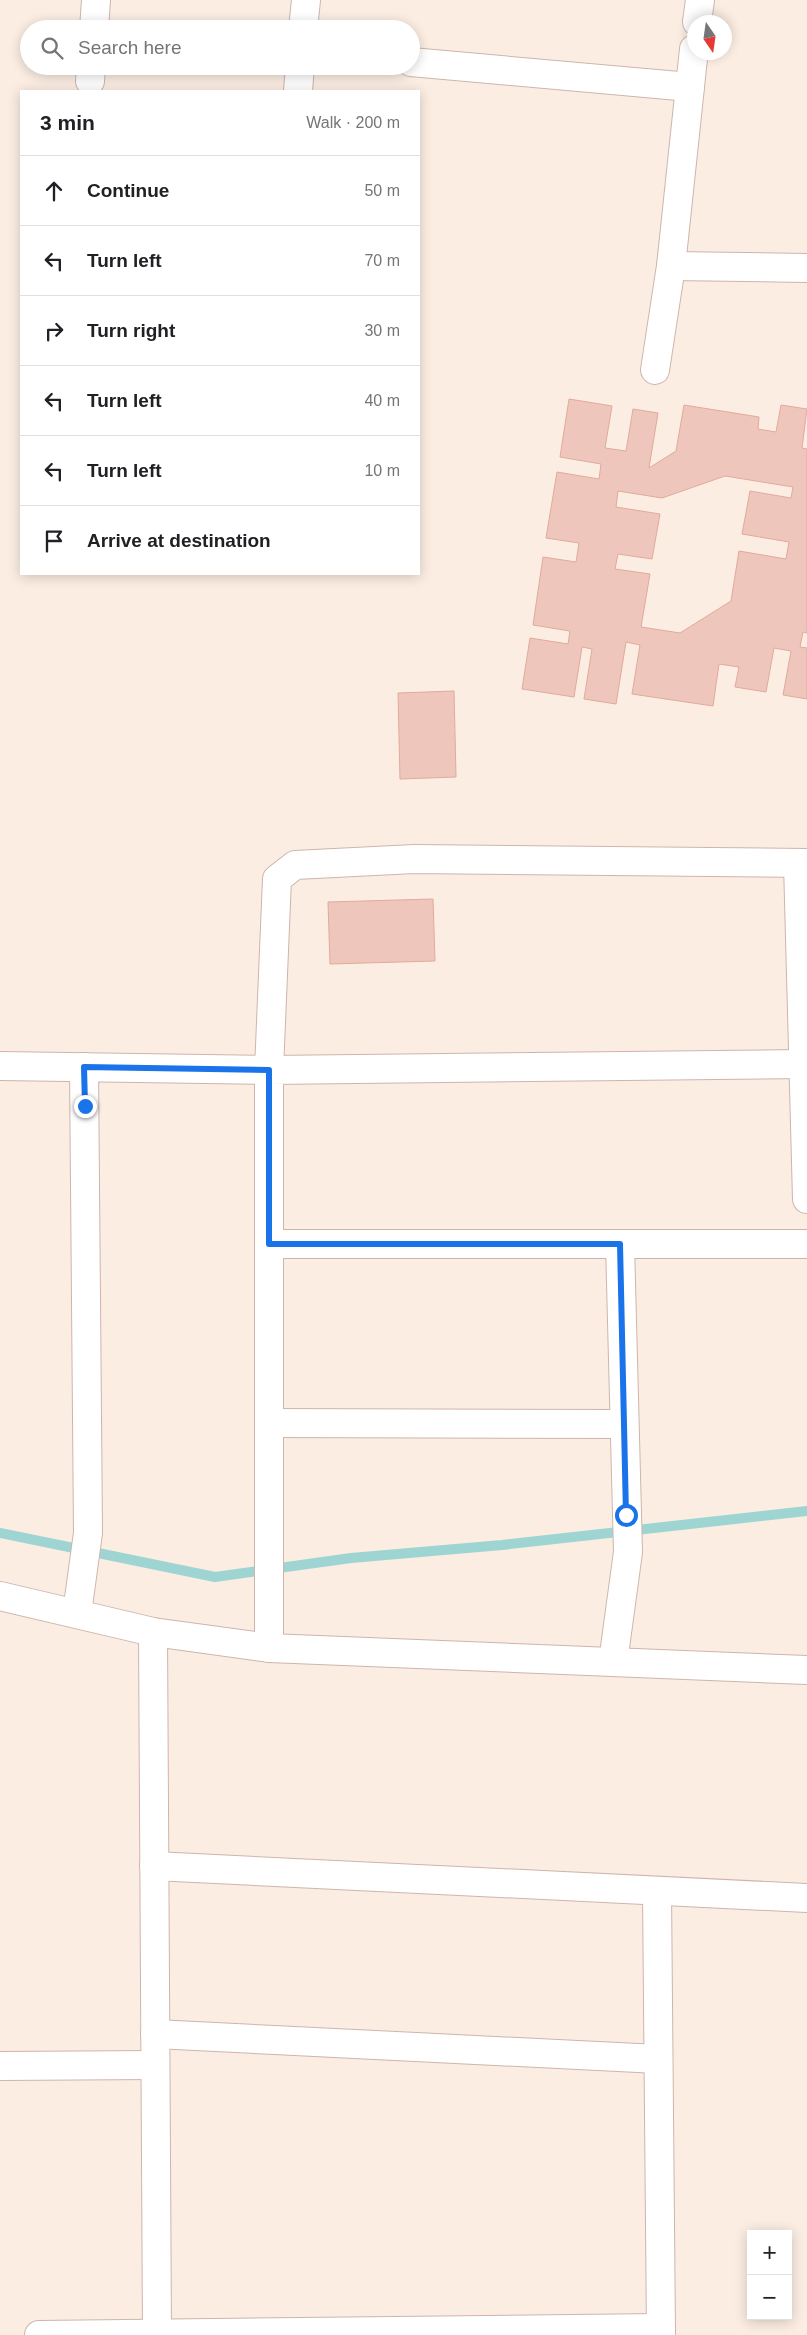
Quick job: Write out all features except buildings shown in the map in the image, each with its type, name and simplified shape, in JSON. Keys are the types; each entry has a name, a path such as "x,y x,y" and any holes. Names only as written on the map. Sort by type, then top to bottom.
{"street":[{"path":"95,20 96,0"},
{"path":"304,20 306,0"},
{"path":"698,15 700,0"},
{"path":"655,370 671,266 693,60"},
{"path":"420,63 690,87"},
{"path":"298,90 299,75"},
{"path":"671,266 807,268"},
{"path":"269,1648 269,1070 277,879 296,865 414,859 802,863 803,1064 807,1199"},
{"path":"0,1066 269,1070 803,1064"},
{"path":"77,1613 88,1533 84,1067"},
{"path":"269,1244 807,1244"},
{"path":"613,1662 628,1552 620,1244"},
{"path":"269,1423 624,1424"},
{"path":"0,1596 153,1632 269,1648 807,1670"},
{"path":"153,1632 157,2334"},
{"path":"154,1866 807,1898"},
{"path":"39,2335 661,2332 657,1891"},
{"path":"155,2034 658,2059"},
{"path":"0,2066 155,2065"}],"waterway":[{"path":"0,1533 215,1577 351,1558 502,1545 807,1511"}],"route":[{"path":"85,1106 84,1067 269,1070 269,1244 620,1244 626,1515"}]}
